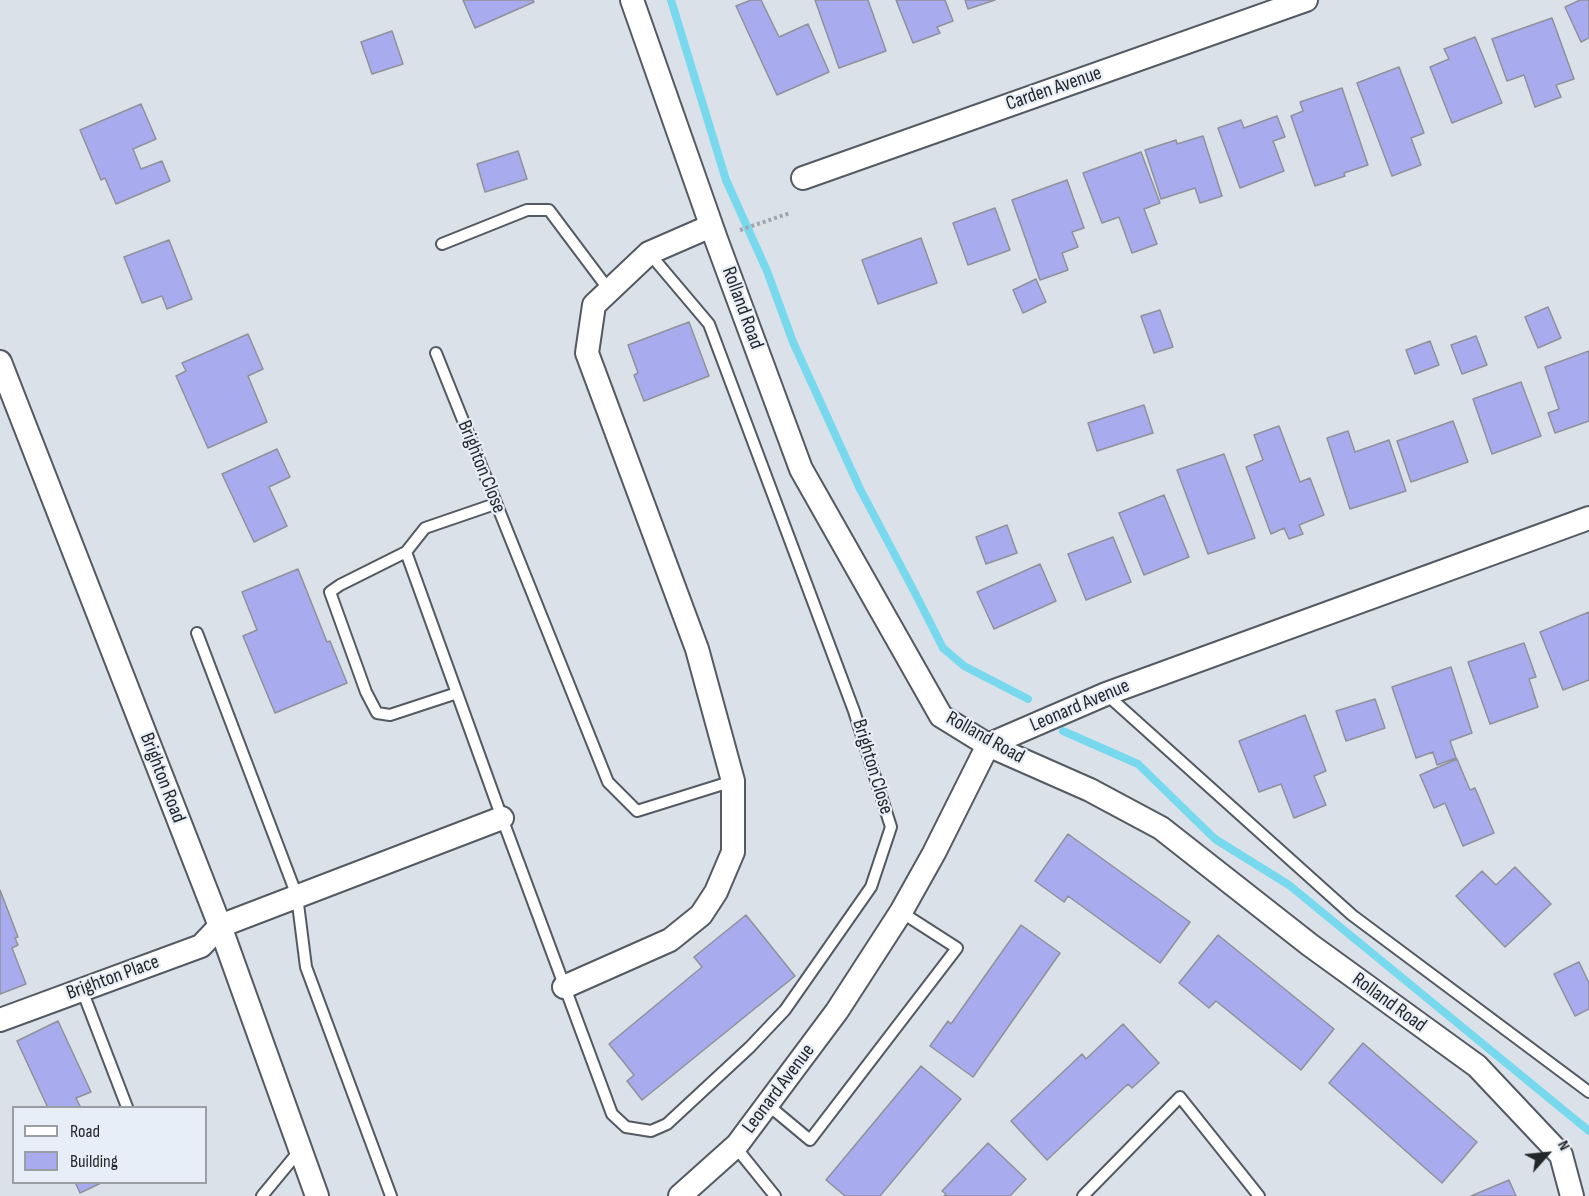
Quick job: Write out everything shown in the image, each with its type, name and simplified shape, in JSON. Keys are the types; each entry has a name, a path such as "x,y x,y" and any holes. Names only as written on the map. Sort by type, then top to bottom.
{"street":[{"name":"Rolland Road","path":"632,0 711,226 801,469 941,716 988,745 1090,790 1161,828 1310,945 1477,1066 1561,1155 1572,1196"},
{"name":"Carden Avenue","path":"803,178 1306,0"},
{"path":"564,987 670,940 701,915 716,892 733,852 733,781 697,649 587,353 594,305 649,253 711,226"},
{"name":"Brighton Road","path":"0,362 220,926 317,1196"},
{"name":"Leonard Avenue","path":"680,1196 734,1148 837,1011 901,912 934,853 988,745 1106,694 1589,518"},
{"path":"220,926 502,818"},
{"name":"Brighton Place","path":"0,1020 201,946 220,926"}],"lane":[{"path":"442,244 527,210 549,210 609,290"},
{"name":"Brighton Close","path":"406,552 612,1114 626,1126 651,1131 667,1124 750,1047 785,1010 871,887 891,827 854,711 709,324 649,253"},
{"name":"Brighton Close","path":"436,353 608,782 637,811 733,781"},
{"path":"458,693 390,715 377,713 362,681 330,592 406,552 425,528 495,504"},
{"path":"197,633 297,896 306,967 391,1196"},
{"path":"1106,694 1352,915 1589,1092"},
{"path":"768,1105 810,1140 957,948 901,912"},
{"path":"82,990 127,1106"},
{"path":"1083,1196 1180,1097 1259,1196"},
{"path":"734,1148 775,1196"},
{"path":"262,1196 301,1150"}],"path":[{"path":"740,230 790,213"}],"building":[{"path":"463,0 533,0 534,2 475,28"},
{"path":"751,0 761,0 779,37 808,24 829,72 777,95 736,6"},
{"path":"815,0 868,0 886,51 839,68"},
{"path":"896,0 945,0 953,21 937,27 940,33 913,43"},
{"path":"965,0 995,0 968,9"},
{"path":"1580,0 1589,0 1589,38 1581,42 1565,7"},
{"path":"1552,18 1574,79 1556,85 1561,97 1535,107 1524,75 1507,81 1492,39"},
{"path":"392,31 403,64 372,74 361,42"},
{"path":"1475,37 1502,103 1452,123 1430,67 1449,59 1444,49"},
{"path":"1399,67 1424,133 1411,138 1421,165 1392,176 1357,83"},
{"path":"1342,88 1368,165 1315,186 1291,116 1303,111 1300,102"},
{"path":"141,104 156,139 133,149 141,169 162,161 170,181 116,204 105,178 101,180 80,130"},
{"path":"1277,116 1285,137 1273,141 1284,171 1240,188 1218,128 1241,120 1244,128"},
{"path":"1203,136 1222,196 1200,203 1195,188 1161,199 1145,150 1176,140 1177,144"},
{"path":"518,151 527,179 485,192 477,164"},
{"path":"1141,152 1160,203 1144,209 1157,244 1132,253 1119,217 1102,223 1083,173"},
{"path":"1067,180 1084,228 1072,232 1078,247 1062,253 1068,270 1040,280 1012,200"},
{"path":"995,208 1010,250 968,265 953,223"},
{"path":"921,238 937,283 878,304 862,260"},
{"path":"169,240 192,299 167,309 162,296 142,303 124,257"},
{"path":"1036,279 1046,302 1023,313 1013,290"},
{"path":"1548,307 1561,338 1538,348 1525,317"},
{"path":"1160,310 1173,347 1154,353 1141,316"},
{"path":"689,322 709,376 644,401 634,375 638,373 628,345"},
{"path":"248,334 263,369 248,376 267,422 208,448 176,376 186,371 182,363"},
{"path":"1476,336 1487,365 1462,374 1451,345"},
{"path":"1430,341 1439,365 1415,374 1406,350"},
{"path":"1589,351 1589,421 1555,433 1548,413 1559,409 1545,367"},
{"path":"1521,382 1541,436 1492,454 1473,399"},
{"path":"1144,405 1153,433 1097,451 1088,423"},
{"path":"1453,421 1468,462 1411,482 1397,441"},
{"path":"1279,426 1300,482 1310,478 1324,515 1299,525 1303,534 1289,539 1284,528 1271,534 1246,467 1263,460 1254,435"},
{"path":"1348,431 1355,452 1389,440 1406,491 1350,509 1327,438"},
{"path":"277,449 290,477 269,487 287,526 254,542 222,474"},
{"path":"1224,454 1255,538 1208,554 1177,470"},
{"path":"1164,495 1189,557 1144,575 1119,513"},
{"path":"1007,525 1017,553 986,564 976,537"},
{"path":"1113,537 1131,582 1086,600 1068,554"},
{"path":"1040,564 1056,601 994,629 977,592"},
{"path":"298,569 327,642 330,641 347,683 275,713 243,636 257,630 242,592"},
{"path":"1589,612 1589,680 1563,690 1540,632"},
{"path":"1524,643 1536,677 1529,679 1538,707 1490,724 1468,662"},
{"path":"1451,667 1472,733 1450,741 1456,758 1437,765 1433,752 1416,758 1392,687"},
{"path":"1375,699 1385,728 1346,741 1336,711"},
{"path":"1305,715 1326,771 1314,776 1326,805 1294,818 1281,784 1259,792 1239,741"},
{"path":"1457,759 1470,790 1475,788 1494,833 1463,846 1445,803 1434,808 1420,775"},
{"path":"1068,834 1190,922 1160,963 1068,896 1064,902 1035,881"},
{"path":"1515,867 1551,904 1505,947 1456,896 1482,871 1496,885"},
{"path":"0,890 18,937 15,938 18,945 12,948 26,984 0,994"},
{"path":"746,915 795,976 642,1100 627,1081 634,1075 609,1044 702,967 694,957"},
{"path":"1021,925 1060,953 973,1077 930,1046 948,1021 951,1024"},
{"path":"1218,935 1334,1029 1301,1070 1216,1001 1209,1008 1179,983"},
{"path":"1579,962 1589,983 1589,1009 1575,1016 1554,974"},
{"path":"58,1021 91,1092 76,1098 80,1106 47,1106 17,1041"},
{"path":"1123,1024 1159,1063 1132,1088 1128,1084 1047,1160 1011,1121 1082,1054 1086,1059"},
{"path":"1363,1043 1477,1142 1442,1183 1329,1083"},
{"path":"921,1066 961,1099 880,1196 845,1196 826,1180"},
{"path":"988,1143 1026,1179 1010,1196 944,1196 946,1194 942,1191"},
{"path":"1509,1180 1516,1196 1471,1196"},
{"path":"76,1184 99,1184 80,1193"}],"waterway":[{"path":"671,0 726,180 767,271 793,342 860,489 943,648 964,666 1028,699"},
{"path":"1063,731 1138,764 1215,839 1289,885 1589,1131"}]}
